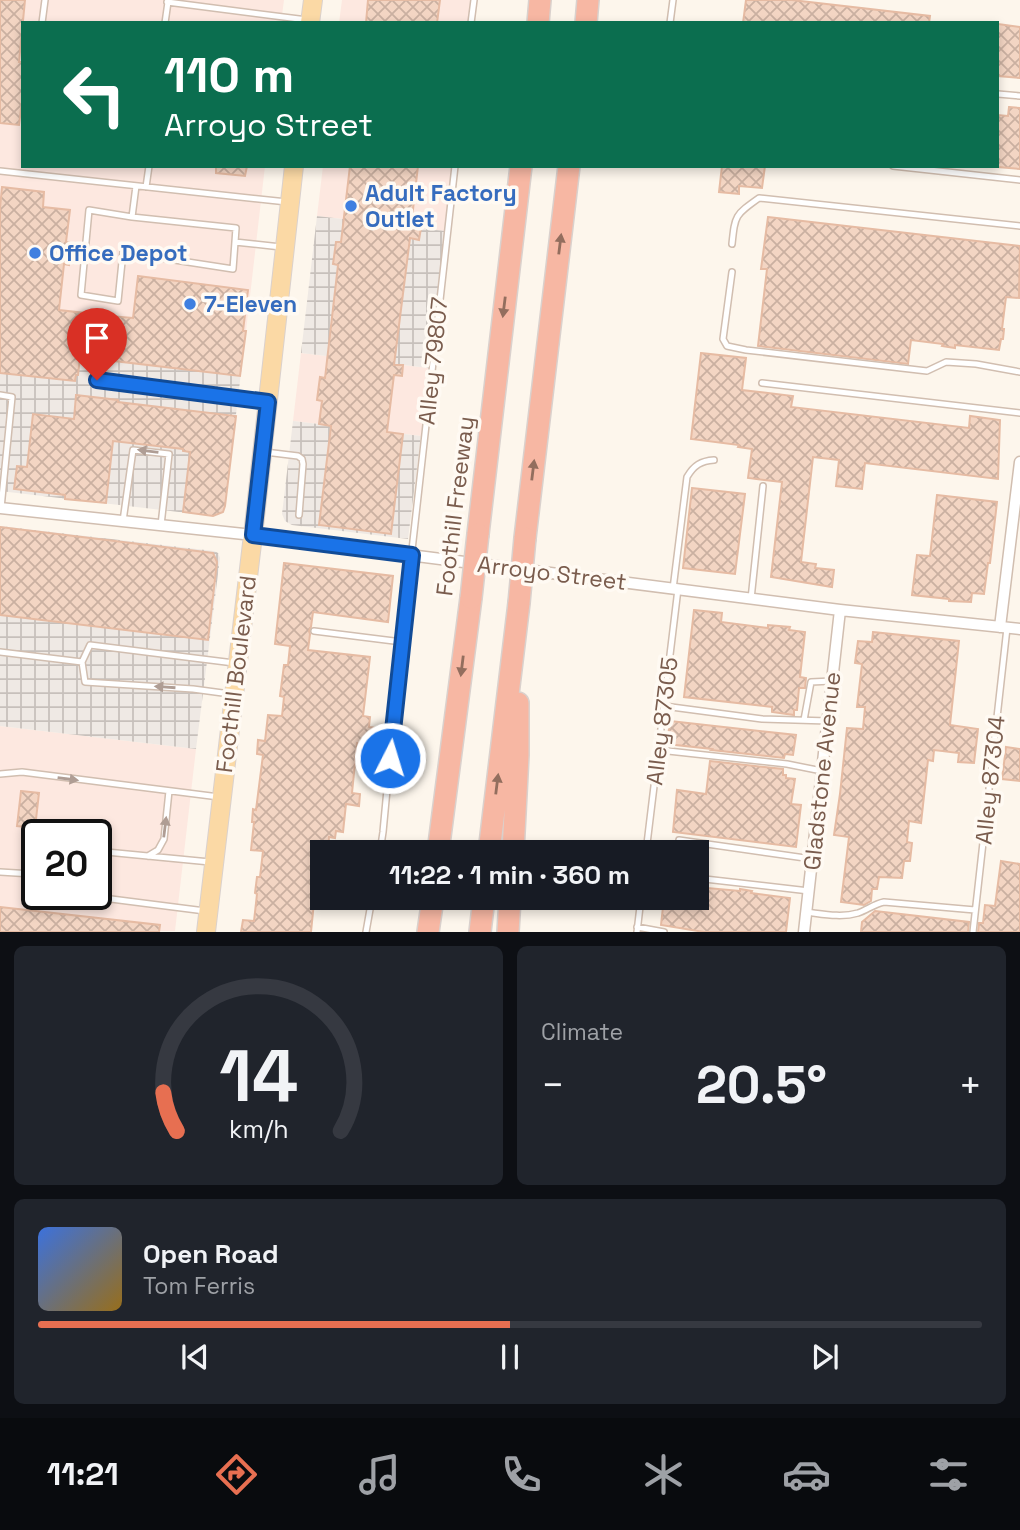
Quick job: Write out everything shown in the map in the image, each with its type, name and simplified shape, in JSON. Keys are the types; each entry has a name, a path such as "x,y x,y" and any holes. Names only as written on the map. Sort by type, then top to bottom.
{"highway":[{"path":"538,21 540,0"},
{"path":"586,21 589,0"},
{"name":"Foothill Freeway","path":"440,840 471,598 521,168"},
{"path":"490,840 569,168"},
{"path":"514,840 518,755 519,603"},
{"path":"428,932 431,910"},
{"path":"480,932 483,910"},
{"path":"508,932 509,910"}],"main road":[{"path":"310,21 313,0"},
{"name":"Foothill Boulevard","path":"206,932 294,168"}],"street":[{"path":"1004,627 1020,462"},
{"name":"Arroyo Street","path":"0,508 253,535 840,610 1020,629"},
{"name":"Gladstone Avenue","path":"804,932 840,610"}],"lane":[{"path":"42,21 45,0"},
{"path":"471,21 474,0"},
{"path":"670,21 673,0"},
{"path":"165,21 168,1 303,21"},
{"path":"999,94 1020,96"},
{"path":"26,174 27,168"},
{"path":"146,187 149,168"},
{"name":"Alley 79807","path":"382,840 455,168"},
{"path":"911,168 1020,180"},
{"path":"0,171 290,202"},
{"path":"132,217 136,186"},
{"path":"732,244 735,219 759,198 1020,226"},
{"path":"89,210 132,217 236,228 233,268 124,252 118,301 81,295 89,210"},
{"path":"235,242 285,248"},
{"path":"732,272 723,340 727,346 746,351 927,371 946,362 1020,372"},
{"path":"97,380 268,402"},
{"path":"762,383 1020,413"},
{"path":"0,395 12,397 2,468 0,508"},
{"path":"122,521 133,450 169,454 161,525"},
{"path":"262,452 298,456 302,459 299,516"},
{"name":"Alley 87305","path":"648,840 687,477 696,464 715,460"},
{"path":"751,599 763,486"},
{"name":"Alley 87304","path":"973,932 1004,627"},
{"path":"314,631 402,642"},
{"path":"233,694 85,682 82,662 90,645 237,664"},
{"path":"0,652 82,662"},
{"path":"804,720 811,682 832,681"},
{"path":"664,706 762,719 828,721"},
{"path":"659,750 787,764 822,771"},
{"path":"0,774 22,772 221,797"},
{"path":"148,856 158,850 164,839 169,791"},
{"path":"709,844 812,859"},
{"path":"112,853 214,863"},
{"path":"0,872 21,873"},
{"path":"709,879 809,891"},
{"path":"112,900 208,911"},
{"path":"806,912 839,915 859,912 884,902 975,910"},
{"path":"366,932 370,910"},
{"path":"640,910 637,930 664,932"}],"shaded area":[{"path":"0,0 284,0 281,21 21,21 21,168 265,168 246,331 0,304"},
{"path":"342,0 471,0 469,21 339,21"},
{"path":"323,168 452,168 445,231 317,216"},
{"path":"317,216 445,231 429,368 301,353"},
{"path":"0,304 246,331 223,512 213,516 0,491"},
{"path":"301,353 429,368 421,436 293,421"},
{"path":"293,421 421,436 408,539 292,525 285,521 282,514"},
{"path":"0,526 218,553 220,558 196,749 0,726"},
{"path":"0,726 196,749 175,931 0,932"}],"building":[{"path":"0,0 25,0 19,62 19,125 0,123"},
{"path":"368,0 440,0 437,21 366,21"},
{"path":"746,0 792,0 930,16 929,21 743,21"},
{"path":"999,24 1020,27 1020,78 999,76"},
{"path":"1009,107 1020,108 1020,169 999,167 999,115 1008,116"},
{"path":"216,168 247,168 245,176 216,173"},
{"path":"350,168 418,168 411,227 421,228 419,240 410,238 394,365 403,365 402,376 394,375 387,432 403,434 391,534 319,525 331,426 319,424 322,401 317,400 320,377 325,378 338,265 333,264 336,242 341,242"},
{"path":"722,168 765,168 762,188 739,186 739,194 719,192"},
{"path":"2,187 44,192 43,207 70,210 66,242 71,243 69,265 64,264 59,310 85,313 75,381 0,373"},
{"path":"768,217 1020,246 1019,298 1006,297 1003,339 999,350 955,345 955,348 911,340 908,364 758,346 767,269 761,269"},
{"path":"138,276 248,290 240,376 106,360 111,316 133,318"},
{"path":"701,353 746,358 742,390 793,396 791,407 969,428 970,416 1000,420 998,479 865,463 862,489 836,486 839,460 813,457 801,562 816,564 815,568 834,570 832,587 771,577 782,482 748,478 752,449 691,439"},
{"path":"76,395 236,416 223,512 213,516 183,512 190,452 113,441 106,503 65,499 65,495 14,489 17,466 27,467 33,414 74,419"},
{"path":"692,488 745,494 735,574 683,568"},
{"path":"937,495 997,502 984,594 972,593 971,602 912,595 917,555 930,556"},
{"path":"0,527 213,553 217,562 208,640 0,615"},
{"path":"284,563 393,576 388,622 313,612 308,650 370,657 363,716 370,717 369,727 385,729 384,745 357,743 352,793 360,794 359,806 346,804 343,832 336,831 335,838 329,837 329,840 310,840 310,910 313,910 311,932 241,932 243,920 254,921 257,877 260,877 263,851 251,850 253,809 256,810 263,755 257,754 258,740 265,741 268,715 282,716 284,697 280,696 284,665 288,665 290,646 275,644"},
{"path":"694,610 722,613 721,622 768,628 768,625 790,627 789,630 805,632 800,677 806,678 805,688 799,688 794,715 772,712 772,707 684,697"},
{"path":"873,632 959,641 950,725 978,729 974,763 958,762 959,753 934,750 933,761 928,760 921,823 909,821 907,842 912,843 910,861 904,861 902,878 879,877 877,889 872,889 871,901 864,905 841,902 849,837 834,835 847,728 863,729 865,707 857,707 862,664 855,663 858,641 872,642"},
{"path":"670,721 796,735 793,755 785,754 784,758 667,744"},
{"path":"1006,747 1020,749 1020,781 1002,779"},
{"path":"710,761 783,769 786,778 795,779 791,804 801,805 796,847 673,832 677,790 706,794"},
{"path":"21,791 39,793 36,819 21,819 21,826 17,826"},
{"path":"1001,861 1020,864 1020,932 978,932 979,923 983,923 985,905 995,906"},
{"path":"709,888 740,889 790,898 786,932 704,932 661,925 663,910 709,910"},
{"path":"0,907 160,925 159,932 0,932"},
{"path":"875,911 969,922 968,932 861,932 862,922"}],"place":[{"name":"Adult Factory Outlet","path":"351,206"},
{"name":"Office Depot","path":"35,253"},
{"name":"7-Eleven","path":"190,304"}],"route":[{"path":"97,380 268,402 253,535 412,555 390,758"}]}
